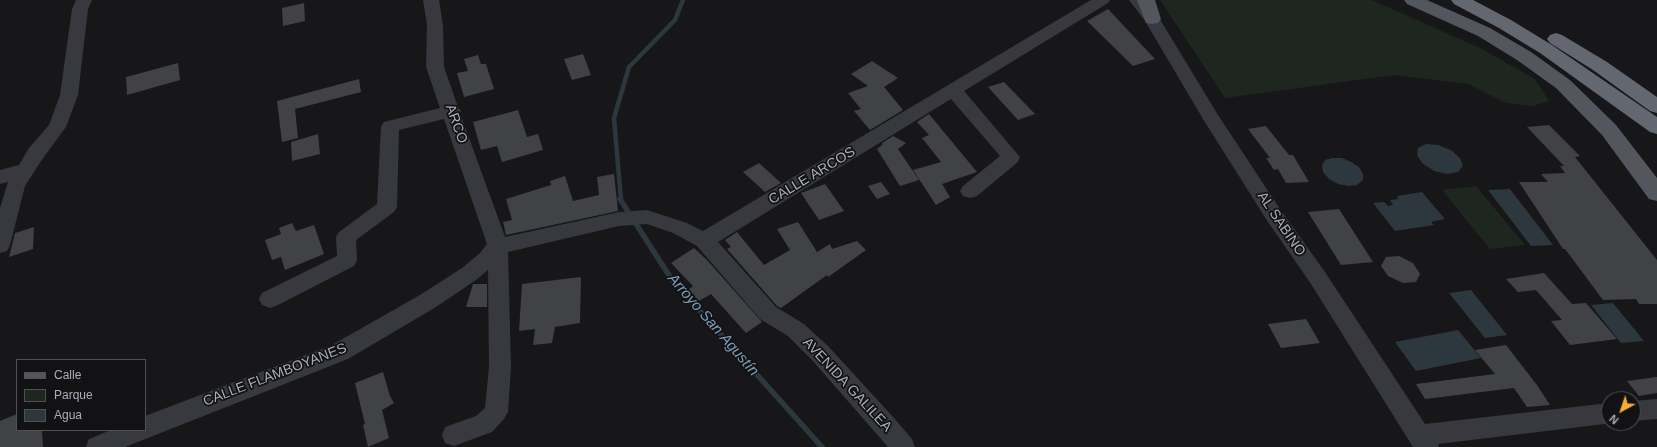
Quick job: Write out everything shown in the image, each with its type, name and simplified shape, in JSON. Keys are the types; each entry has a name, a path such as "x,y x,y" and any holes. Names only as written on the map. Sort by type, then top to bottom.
{"highway":[{"path":"1460,0 1546,49 1657,127"},
{"path":"1487,0 1564,43 1657,106"}],"main road":[{"path":"1146,0 1152,19"},
{"path":"1413,0 1484,32 1524,56 1563,84 1609,130 1657,193"}],"street":[{"path":"0,245 16,185 36,153 57,127 69,95 80,9 84,0"},
{"name":"ARCO","path":"430,0 435,25 435,67 452,110 498,246 500,367 496,412 484,424 454,435"},
{"name":"CALLE ARCOS","path":"704,240 954,91 1102,0"},
{"name":"AL SABINO","path":"1137,0 1152,19 1212,120 1241,162 1273,214 1318,278 1424,441"},
{"path":"954,91 1011,157 970,191"},
{"path":"270,299 347,260 346,237 387,207 390,126 452,110"},
{"path":"0,177 25,170"},
{"path":"498,246 619,219 647,217 680,228 704,240"},
{"name":"AVENIDA GALILEA","path":"704,240 768,313 796,330 820,352 903,447"},
{"name":"CALLE FLAMBOYANES","path":"146,427 340,352 428,301 469,274 487,260 498,246"},
{"path":"1641,410 1657,409"},
{"path":"1424,441 1601,415"},
{"path":"98,447 136,431"}],"green space":[{"path":"1160,0 1372,0 1480,48 1535,79 1549,101 1532,106 1506,103 1468,84 1394,75 1225,98"},
{"path":"1476,186 1525,245 1490,249 1442,190"}],"water":[{"path":"1426,144 1438,145 1451,150 1460,158 1463,166 1458,172 1447,174 1434,171 1422,163 1417,155 1418,148"},
{"path":"1342,158 1359,167 1363,174 1363,180 1357,185 1349,186 1338,184 1329,179 1323,172 1322,165 1325,160"},
{"path":"1510,189 1553,245 1531,246 1488,190"},
{"path":"1422,192 1445,219 1431,222 1434,225 1395,231 1373,203 1384,202 1388,206 1393,205 1390,200 1398,199 1397,196"},
{"path":"1471,290 1507,335 1485,338 1449,293"},
{"path":"1613,303 1644,341 1621,343 1591,305"},
{"path":"1458,330 1481,358 1416,371 1395,342"}],"building":[{"path":"304,3 305,21 283,26 282,8"},
{"path":"1108,9 1155,59 1133,66 1087,21"},
{"path":"583,54 591,75 572,80 564,59"},
{"path":"478,55 481,64 486,64 494,89 464,97 457,73 468,71 464,59"},
{"path":"872,61 898,78 884,87 903,110 870,130 854,111 861,109 848,93 868,86 851,74"},
{"path":"178,63 180,80 127,95 126,77"},
{"path":"359,79 361,92 295,109 298,138 282,142 277,101"},
{"path":"1004,82 1035,114 1018,120 988,87"},
{"path":"518,110 527,137 538,134 543,150 502,162 497,146 481,150 473,122"},
{"path":"929,114 977,172 942,184 950,197 936,205 913,170 941,162 922,138 929,135 917,122"},
{"path":"1549,125 1580,156 1575,157 1657,260 1657,304 1639,304 1636,299 1603,300 1565,249 1563,249 1519,182 1548,182 1541,174 1565,173 1560,166 1564,166 1527,127"},
{"path":"1266,126 1289,155 1293,155 1309,182 1286,183 1278,169 1274,170 1266,158 1270,158 1248,129"},
{"path":"318,134 320,154 292,161 291,142"},
{"path":"893,136 906,143 898,149 919,180 900,186 877,149 883,144 882,143"},
{"path":"759,163 781,183 765,192 743,172"},
{"path":"614,174 618,211 506,235 503,222 512,220 506,199 551,185 550,181 565,176 573,201 599,195 597,177"},
{"path":"881,182 890,194 877,199 868,186"},
{"path":"825,184 844,211 819,220 801,193"},
{"path":"1339,209 1373,262 1341,265 1308,212"},
{"path":"798,222 817,252 830,244 832,249 857,241 866,250 828,277 827,275 781,308 777,306 727,249 731,247 725,240 737,232 764,265 790,250 777,229"},
{"path":"292,223 296,231 314,225 324,254 285,270 281,257 272,260 265,240 281,234 279,228"},
{"path":"34,227 33,249 9,257 15,233"},
{"path":"694,248 707,260 762,322 746,333 711,294 699,301 688,290 693,286 671,263"},
{"path":"1399,256 1413,263 1420,274 1416,282 1403,283 1388,276 1381,266 1386,257"},
{"path":"1544,273 1572,304 1586,303 1617,339 1570,345 1551,321 1562,320 1536,290 1518,292 1506,279"},
{"path":"581,277 580,323 555,327 552,343 533,345 535,329 519,331 522,284"},
{"path":"473,284 487,284 487,307 466,307"},
{"path":"1306,319 1320,343 1281,348 1268,324"},
{"path":"1506,345 1537,385 1550,405 1527,407 1514,388 1425,399 1416,384 1495,374 1475,350"},
{"path":"383,372 390,396 394,403 382,410 389,438 368,447 363,425 365,424 355,383"},
{"path":"1657,377 1657,393 1641,396 1641,391 1635,391 1627,381"},
{"path":"16,414 16,431 42,431 43,447 0,447 0,421"}],"waterway":[{"name":"Arroyo San Agustín","path":"621,200 614,118 629,67 675,20 683,0"},
{"name":"Arroyo San Agustín","path":"620,199 672,280 822,447"}]}
